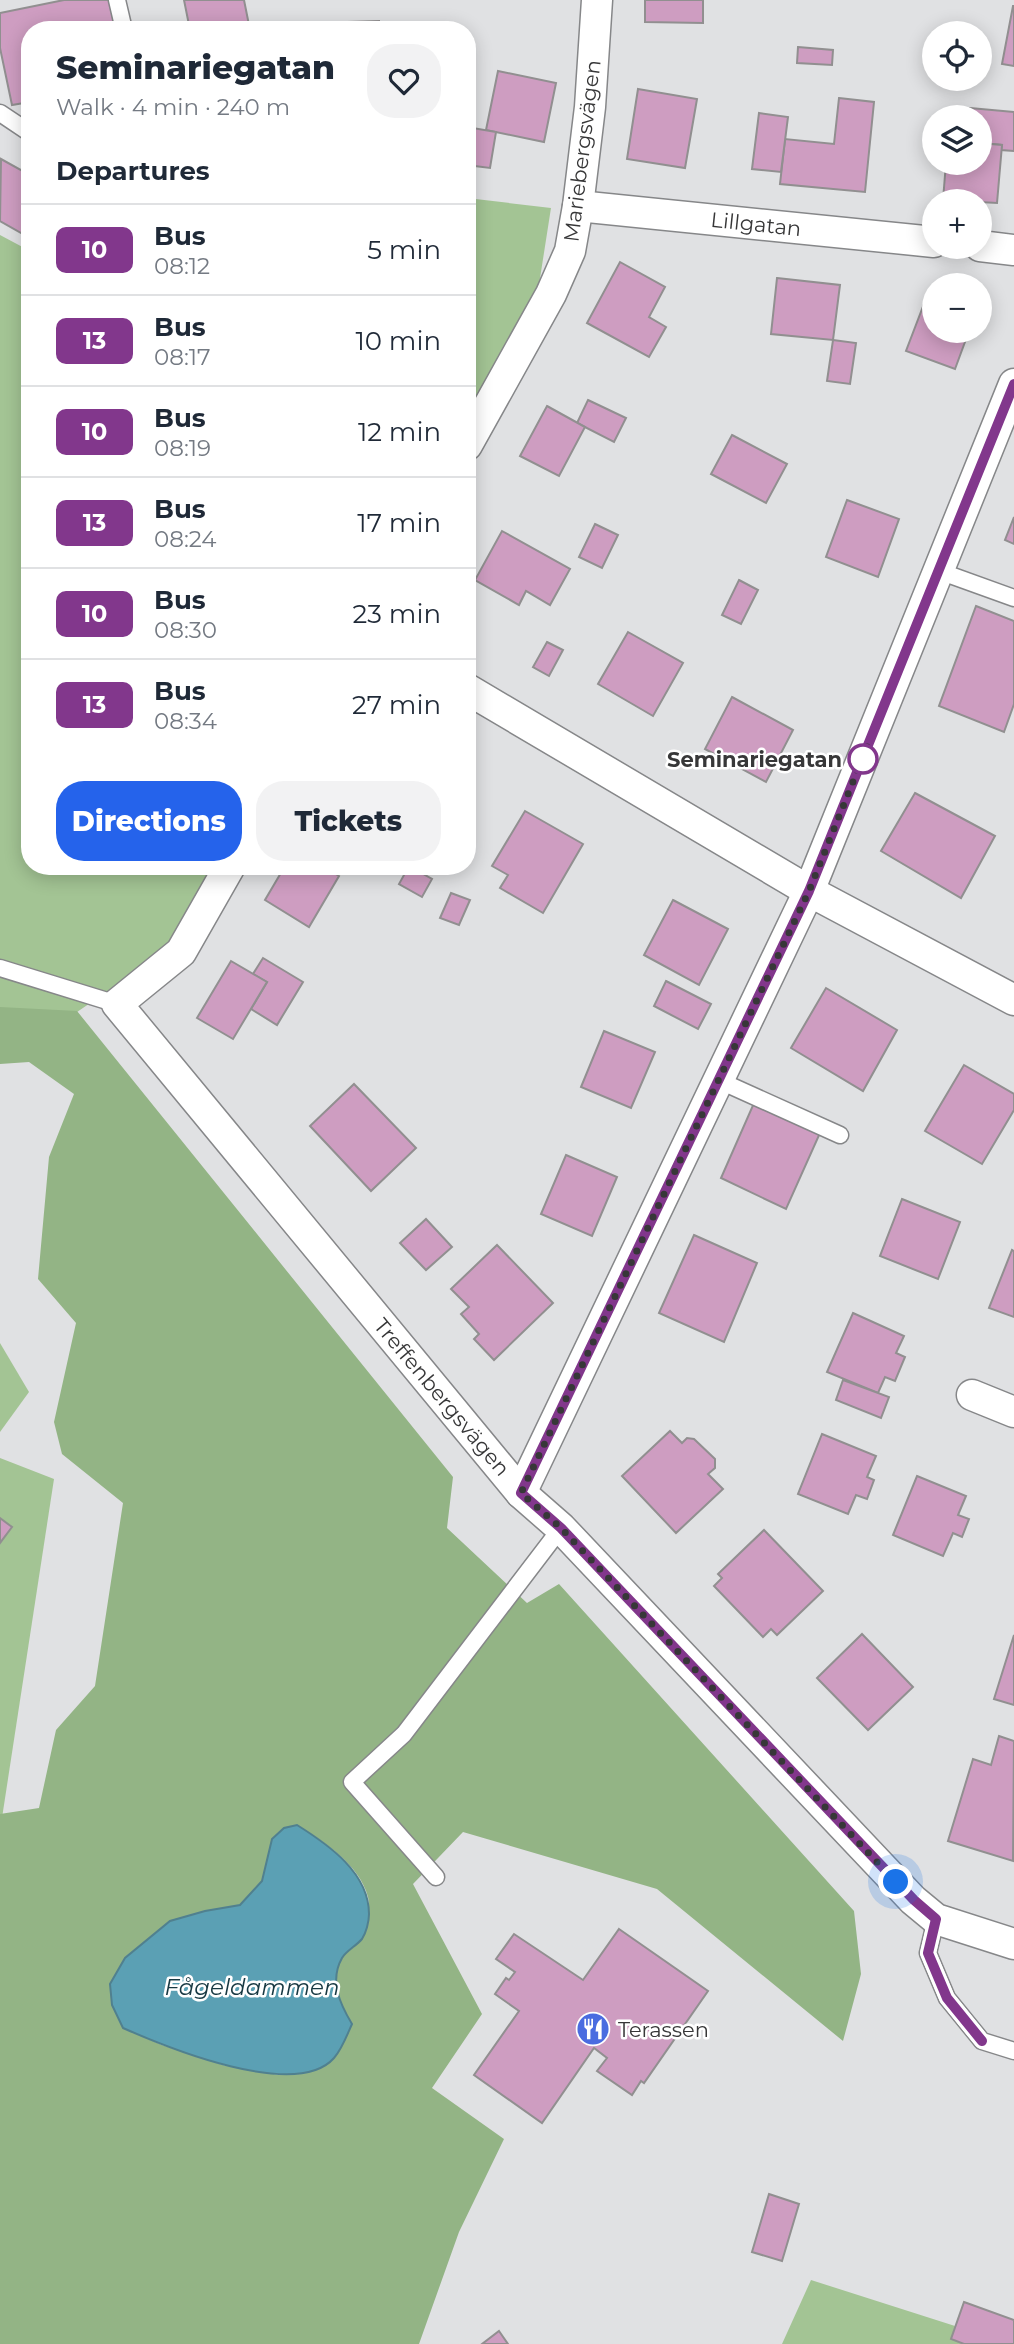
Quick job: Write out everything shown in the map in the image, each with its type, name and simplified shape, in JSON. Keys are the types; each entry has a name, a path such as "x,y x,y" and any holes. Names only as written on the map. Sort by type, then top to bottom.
{"street":[{"name":"Mariebergsvägen","path":"476,429 551,294 570,251 590,107 597,0"},
{"name":"Lillgatan","path":"578,206 922,241"},
{"path":"992,247 1014,250"},
{"path":"521,1493 809,891 1014,384"},
{"path":"476,694 809,891 1014,1000"},
{"path":"117,1004 181,952 225,875"},
{"name":"Treffenbergsvägen","path":"117,1004 521,1493 561,1528 914,1900 936,1919 1014,1944"},
{"path":"972,1395 1014,1412"}],"lane":[{"path":"117,0 122,21"},
{"path":"0,113 21,127"},
{"path":"939,571 1014,598"},
{"path":"0,968 117,1004"},
{"path":"718,1080 840,1135"},
{"path":"436,1877 352,1782 404,1734 561,1528"},
{"path":"936,1919 928,1953 947,1998 982,2041 1014,2051"}],"green space":[{"path":"476,199 551,208 538,291 476,402"},
{"path":"0,235 21,246 21,875 216,875 180,942 77,1012 0,1008"},
{"path":"0,1007 77,1011 453,1477 447,1528 527,1603 559,1584 854,1911 861,1974 843,2041 657,1889 463,1832 413,1884 482,2014 432,2088 504,2139 459,2232 419,2344 0,2344 0,1814 39,1808 56,1730 95,1686 123,1503 62,1454 54,1422 76,1323 38,1279 49,1157 74,1094 29,1062 0,1064","holes":["297,1825 329,1846 349,1864 364,1885 368,1897 362,1938 342,1958 336,1975 340,2001 352,2025 279,2075 223,2065 162,2045 123,2028 112,2005 110,1984 125,1958 145,1943 205,1911 240,1906 262,1881"]},
{"path":"0,1343 29,1392 0,1432"},
{"path":"0,1458 54,1479 0,1831"},
{"path":"811,2280 955,2326 951,2339 964,2344 782,2344"}],"water":[{"name":"Fågeldammen","path":"297,1825 345,1862 355,1873 367,1899 369,1917 365,1934 342,1958 336,1975 340,2000 352,2024 334,2058 316,2070 291,2074 262,2072 199,2057 123,2028 112,2005 110,1984 125,1958 170,1921 240,1905 262,1881 272,1839 284,1828"}],"building":[{"path":"64,0 111,0 115,21 21,21 21,104 12,105 0,48 0,13"},
{"path":"184,0 244,0 248,21 188,21"},
{"path":"645,0 703,0 703,23 645,22"},
{"path":"1014,6 1014,66 1002,64"},
{"path":"798,47 833,50 832,65 797,63"},
{"path":"498,71 556,83 544,142 486,130"},
{"path":"638,89 697,99 685,168 627,159"},
{"path":"839,98 874,102 865,192 780,184 785,139 834,144"},
{"path":"992,110 1014,112 1014,151 1001,150 1002,145 992,144"},
{"path":"759,113 788,117 781,172 752,169"},
{"path":"476,129 496,132 490,168 476,166"},
{"path":"992,144 1002,145 997,203 992,203 992,189 944,189 945,175 992,175"},
{"path":"1,159 21,170 21,233 0,221"},
{"path":"620,262 665,287 649,317 666,327 649,357 587,323"},
{"path":"777,278 840,285 833,340 771,334"},
{"path":"922,309 922,343 965,343 955,369 906,351"},
{"path":"833,340 856,343 850,384 827,381"},
{"path":"588,400 626,418 614,442 577,423"},
{"path":"547,406 585,427 559,476 520,456"},
{"path":"732,435 787,464 766,503 711,474"},
{"path":"847,500 899,519 878,577 826,557"},
{"path":"1014,517 1014,544 1005,540"},
{"path":"595,524 618,535 602,568 579,557"},
{"path":"502,531 570,569 550,605 526,591 519,605 476,578"},
{"path":"739,580 758,590 741,624 722,615"},
{"path":"976,606 1014,621 1014,704 1004,732 939,706"},
{"path":"628,632 683,663 653,716 598,684"},
{"path":"547,642 563,650 549,676 533,667"},
{"path":"732,697 793,730 766,782 705,749"},
{"path":"915,793 995,836 961,898 881,851"},
{"path":"525,811 583,844 543,913 500,888 508,875 492,866"},
{"path":"280,875 339,876 309,927 265,900"},
{"path":"404,875 425,875 432,879 422,897 399,884"},
{"path":"451,893 470,900 459,925 440,918"},
{"path":"673,900 728,929 699,985 644,955"},
{"path":"263,958 303,982 277,1025 251,1009 267,982 253,974"},
{"path":"231,961 267,982 233,1039 197,1018"},
{"path":"666,981 711,1004 698,1029 654,1006"},
{"path":"826,988 897,1030 863,1091 791,1048"},
{"path":"604,1031 655,1052 631,1108 581,1087"},
{"path":"964,1065 1014,1094 1014,1110 982,1164 925,1131"},
{"path":"354,1084 416,1148 371,1191 310,1126"},
{"path":"754,1103 820,1133 786,1209 721,1178"},
{"path":"566,1155 617,1177 592,1236 541,1214"},
{"path":"902,1199 960,1222 938,1279 880,1256"},
{"path":"426,1219 452,1247 426,1270 400,1243"},
{"path":"694,1235 757,1263 724,1342 659,1313"},
{"path":"497,1245 553,1303 494,1360 474,1339 479,1334 461,1314 469,1307 451,1289"},
{"path":"1012,1250 1014,1251 1014,1317 989,1308"},
{"path":"853,1313 904,1336 896,1353 905,1357 895,1381 885,1377 878,1393 827,1372"},
{"path":"843,1380 889,1397 881,1418 836,1400"},
{"path":"670,1431 682,1443 687,1438 694,1439 715,1459 715,1468 708,1474 723,1489 676,1533 622,1476"},
{"path":"822,1434 876,1456 867,1477 874,1480 867,1499 856,1495 848,1514 798,1494"},
{"path":"917,1476 966,1496 958,1515 969,1519 962,1537 953,1533 943,1556 893,1535"},
{"path":"0,1518 12,1527 0,1543"},
{"path":"764,1530 823,1591 777,1635 771,1629 763,1637 714,1586 722,1578 718,1574"},
{"path":"862,1634 913,1687 868,1730 817,1678"},
{"path":"1014,1635 1014,1705 994,1699"},
{"path":"999,1736 1014,1741 1013,1861 948,1841 973,1759 991,1765"},
{"name":"Terassen","path":"619,1929 708,1991 644,2083 641,2081 632,2095 597,2071 607,2058 594,2048 542,2123 474,2075 519,2011 495,1994 506,1978 509,1980 515,1972 496,1959 514,1934 583,1980"},
{"path":"769,2194 799,2204 782,2261 752,2252"},
{"path":"964,2302 1014,2320 1014,2344 964,2344 951,2339"},
{"path":"499,2331 508,2344 482,2344"}],"bus line":[{"name":"10","path":"982,2041 947,1998 928,1953 936,1919 914,1900 561,1528 521,1493 809,891 1014,384"}],"place":[{"name":"Seminariegatan","path":"863,759"},
{"name":"Terassen","path":"593,2029"}],"route":[{"path":"863,759 867,747 809,891 521,1493 561,1528 896,1882"}]}
